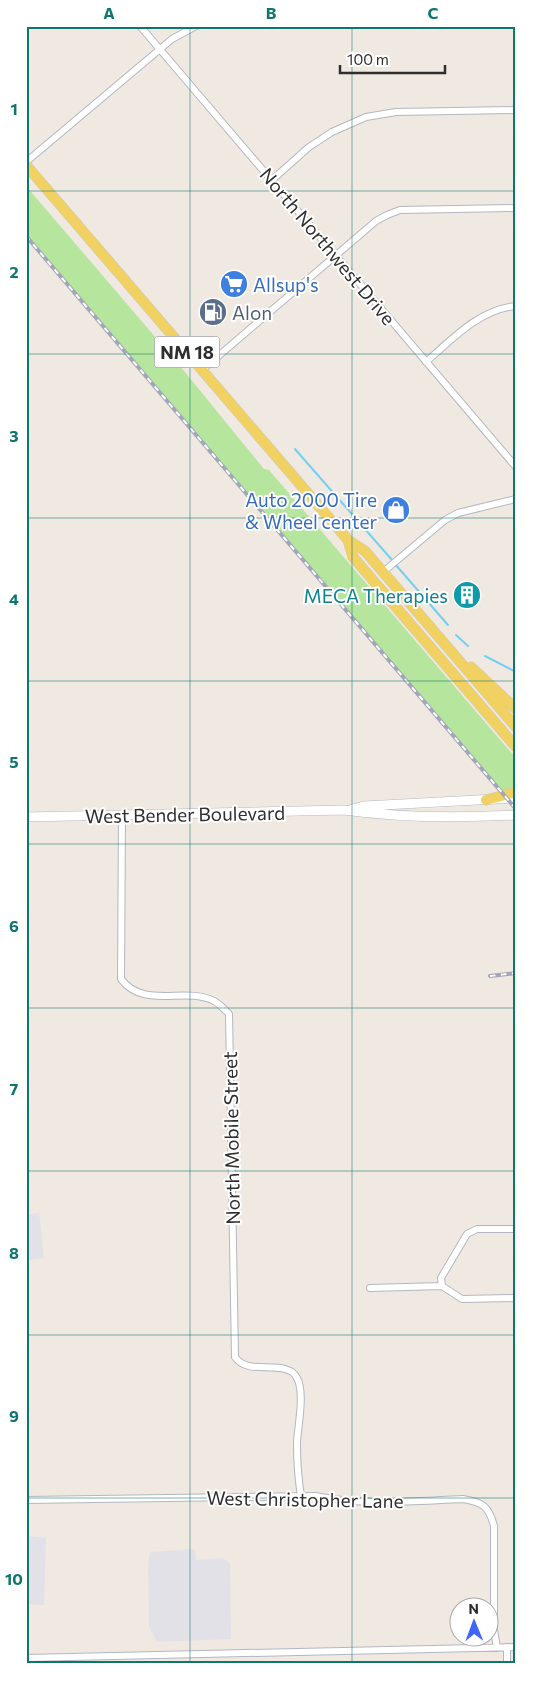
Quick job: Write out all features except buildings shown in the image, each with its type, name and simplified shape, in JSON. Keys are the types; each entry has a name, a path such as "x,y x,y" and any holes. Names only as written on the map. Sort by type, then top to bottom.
{"main road":[{"name":"NM 18","path":"26,163 348,540 365,550 516,727"},
{"name":"NM 18","path":"348,540 353,557 516,747"},
{"path":"460,662 475,670 516,709"},
{"path":"486,800 516,792"},
{"name":"West Bender Boulevard","path":"344,810 364,806 516,798"},
{"name":"West Bender Boulevard","path":"26,817 344,810 364,813 442,817 516,815"}],"street":[{"name":"North Northwest Drive","path":"140,26 516,467"},
{"path":"26,163 172,39 196,26"},
{"path":"272,180 309,147 332,132 366,117 396,112 516,110"},
{"path":"202,370 376,221 387,214 400,210 516,208"},
{"path":"426,362 473,323 491,313 516,306"},
{"path":"383,572 445,520 458,513 516,500"},
{"name":"North Mobile Street","path":"122,815 121,979 127,987 153,996 200,997 213,1000 220,1004 229,1014 235,1357 239,1363 292,1371 298,1379 300,1397 297,1444 298,1478 301,1496"},
{"path":"442,1286 441,1278 467,1234 477,1229 516,1229"},
{"path":"370,1288 442,1286 462,1299 516,1298"},
{"name":"West Christopher Lane","path":"26,1500 315,1496 371,1503 463,1499 476,1501 485,1506 490,1512 494,1526 494,1630 497,1648"},
{"path":"507,1647 507,1663"},
{"path":"26,1658 516,1647"},
{"path":"247,1654 247,1663"}],"shaded area":[{"path":"39,1213 44,1258 26,1260 26,1215"},
{"path":"26,1536 46,1538 44,1605 26,1604"},
{"path":"195,1549 196,1560 223,1558 230,1564 231,1639 157,1642 149,1626 148,1565 150,1552"}],"green space":[{"path":"26,186 180,366 264,469 269,470 515,757 516,789 503,792 26,234"}],"waterway":[{"path":"295,449 392,560"},
{"path":"395,564 448,625"},
{"path":"456,635 468,646"},
{"path":"485,656 516,672"}],"railway":[{"path":"26,236 516,809"},
{"path":"490,976 516,973"}],"place":[{"name":"Allsup's","path":"234,284"},
{"name":"Alon","path":"213,312"},
{"name":"Auto 2000 Tire & Wheel center","path":"396,510"},
{"name":"MECA Therapies","path":"467,595"}]}
